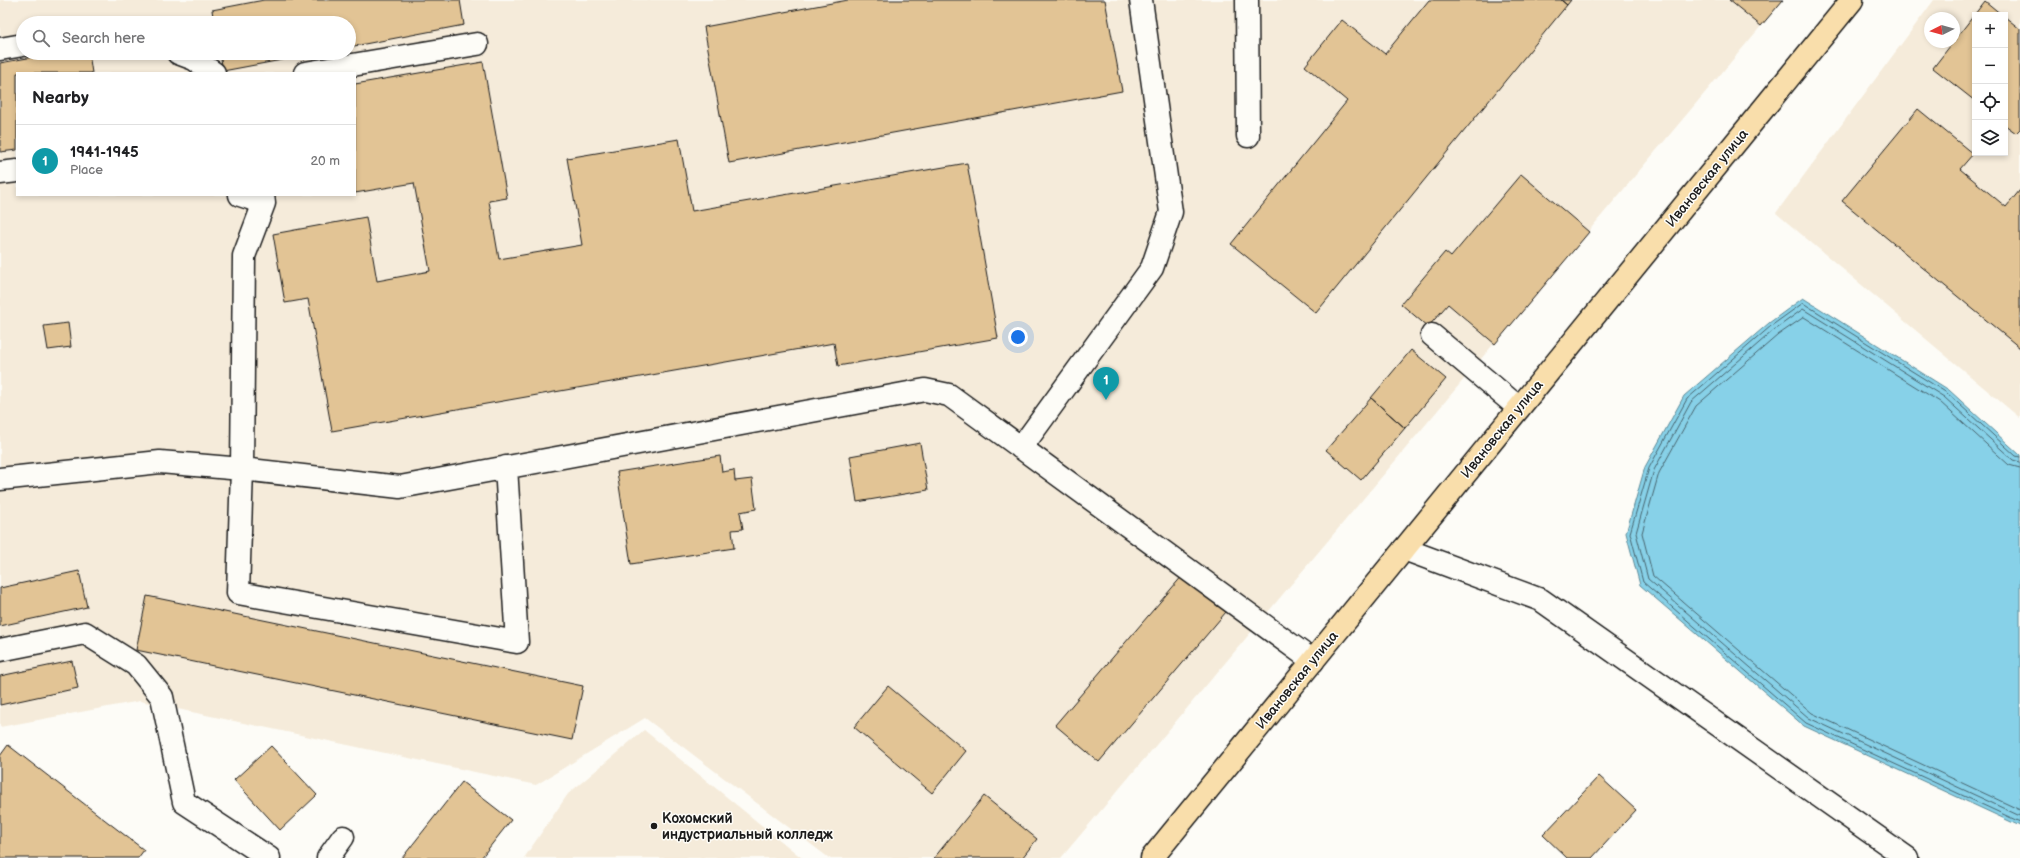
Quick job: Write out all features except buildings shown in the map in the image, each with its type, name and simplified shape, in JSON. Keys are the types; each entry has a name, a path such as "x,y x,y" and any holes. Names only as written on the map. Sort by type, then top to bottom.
{"main road":[{"name":"Ивановская улица","path":"1152,858 1852,0"}],"lane":[{"path":"1021,448 1152,268 1172,212 1141,0"},
{"path":"1247,0 1248,136"},
{"path":"312,72 477,44"},
{"path":"0,49 16,46"},
{"path":"195,60 213,72"},
{"path":"0,173 16,170"},
{"path":"246,196 263,199 244,256 242,468 238,593 517,642 506,467"},
{"path":"1432,335 1519,408"},
{"path":"0,479 160,462 242,468 400,487 925,390 948,395 1313,660"},
{"path":"1404,549 1541,600 1906,858"},
{"path":"0,650 85,633 136,665 162,697 184,802 269,858"},
{"path":"328,858 342,837"}],"shaded area":[{"path":"0,0 1783,0 1061,858 829,858 645,718 536,785 140,701 0,727"},
{"path":"1934,0 2020,0 2020,418 1776,213 1924,13 1924,48 1960,48 1960,12 1925,12"},
{"name":"Кохомский индустриальный колледж","path":"644,730 802,858 524,858 568,794"}],"water":[{"path":"1803,298 1949,390 2020,455 2020,826 1804,726 1640,585 1626,533 1645,467 1684,396 1769,323"}],"place":[{"name":"1941-1945","path":"1106,400"},
{"name":"Кохомский индустриальный колледж","path":"654,826"}]}
